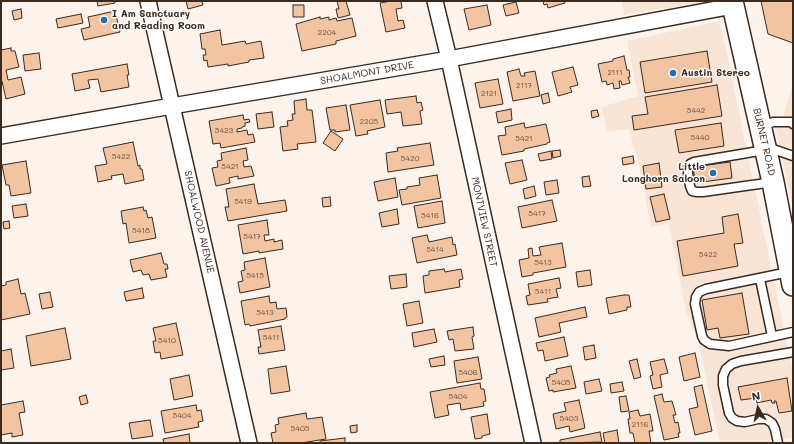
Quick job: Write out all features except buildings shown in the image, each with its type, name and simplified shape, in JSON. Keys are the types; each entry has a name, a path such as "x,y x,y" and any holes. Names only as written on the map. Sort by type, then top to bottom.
{"main road":[{"name":"BURNET ROAD","path":"733,2 773,182 792,276"}],"street":[{"name":"SHOALWOOD AVENUE","path":"148,1 249,443"},
{"name":"MONTVIEW STREET","path":"435,1 533,443"},
{"name":"SHOALMONT DRIVE","path":"1,136 449,59 733,2"}],"lane":[{"path":"764,141 773,122 791,122 793,124"},
{"path":"773,182 697,192 692,191 688,182 688,168 690,164 694,162 764,141 793,156"},
{"path":"792,276 760,279 706,289 699,292 696,297 696,304 702,336 704,340 710,344 729,346 793,332"},
{"path":"760,279 772,336"},
{"path":"778,443 772,423 766,419 745,422 737,421 732,418 729,413 723,385 723,376 726,369 732,364 741,361 793,352"}],"shaded area":[{"path":"622,1 708,1 624,15"},
{"path":"720,21 793,373 793,437 763,443 720,443 698,340 686,312 669,224 651,227 638,160 629,129 607,132 602,107 638,96 627,41"},
{"path":"793,84 793,209 773,117 783,116"}],"place":[{"name":"I Am Sanctuary and Reading Room","path":"104,20"},
{"name":"Austin Stereo","path":"673,73"},
{"name":"Little Longhorn Saloon","path":"713,173"}]}
